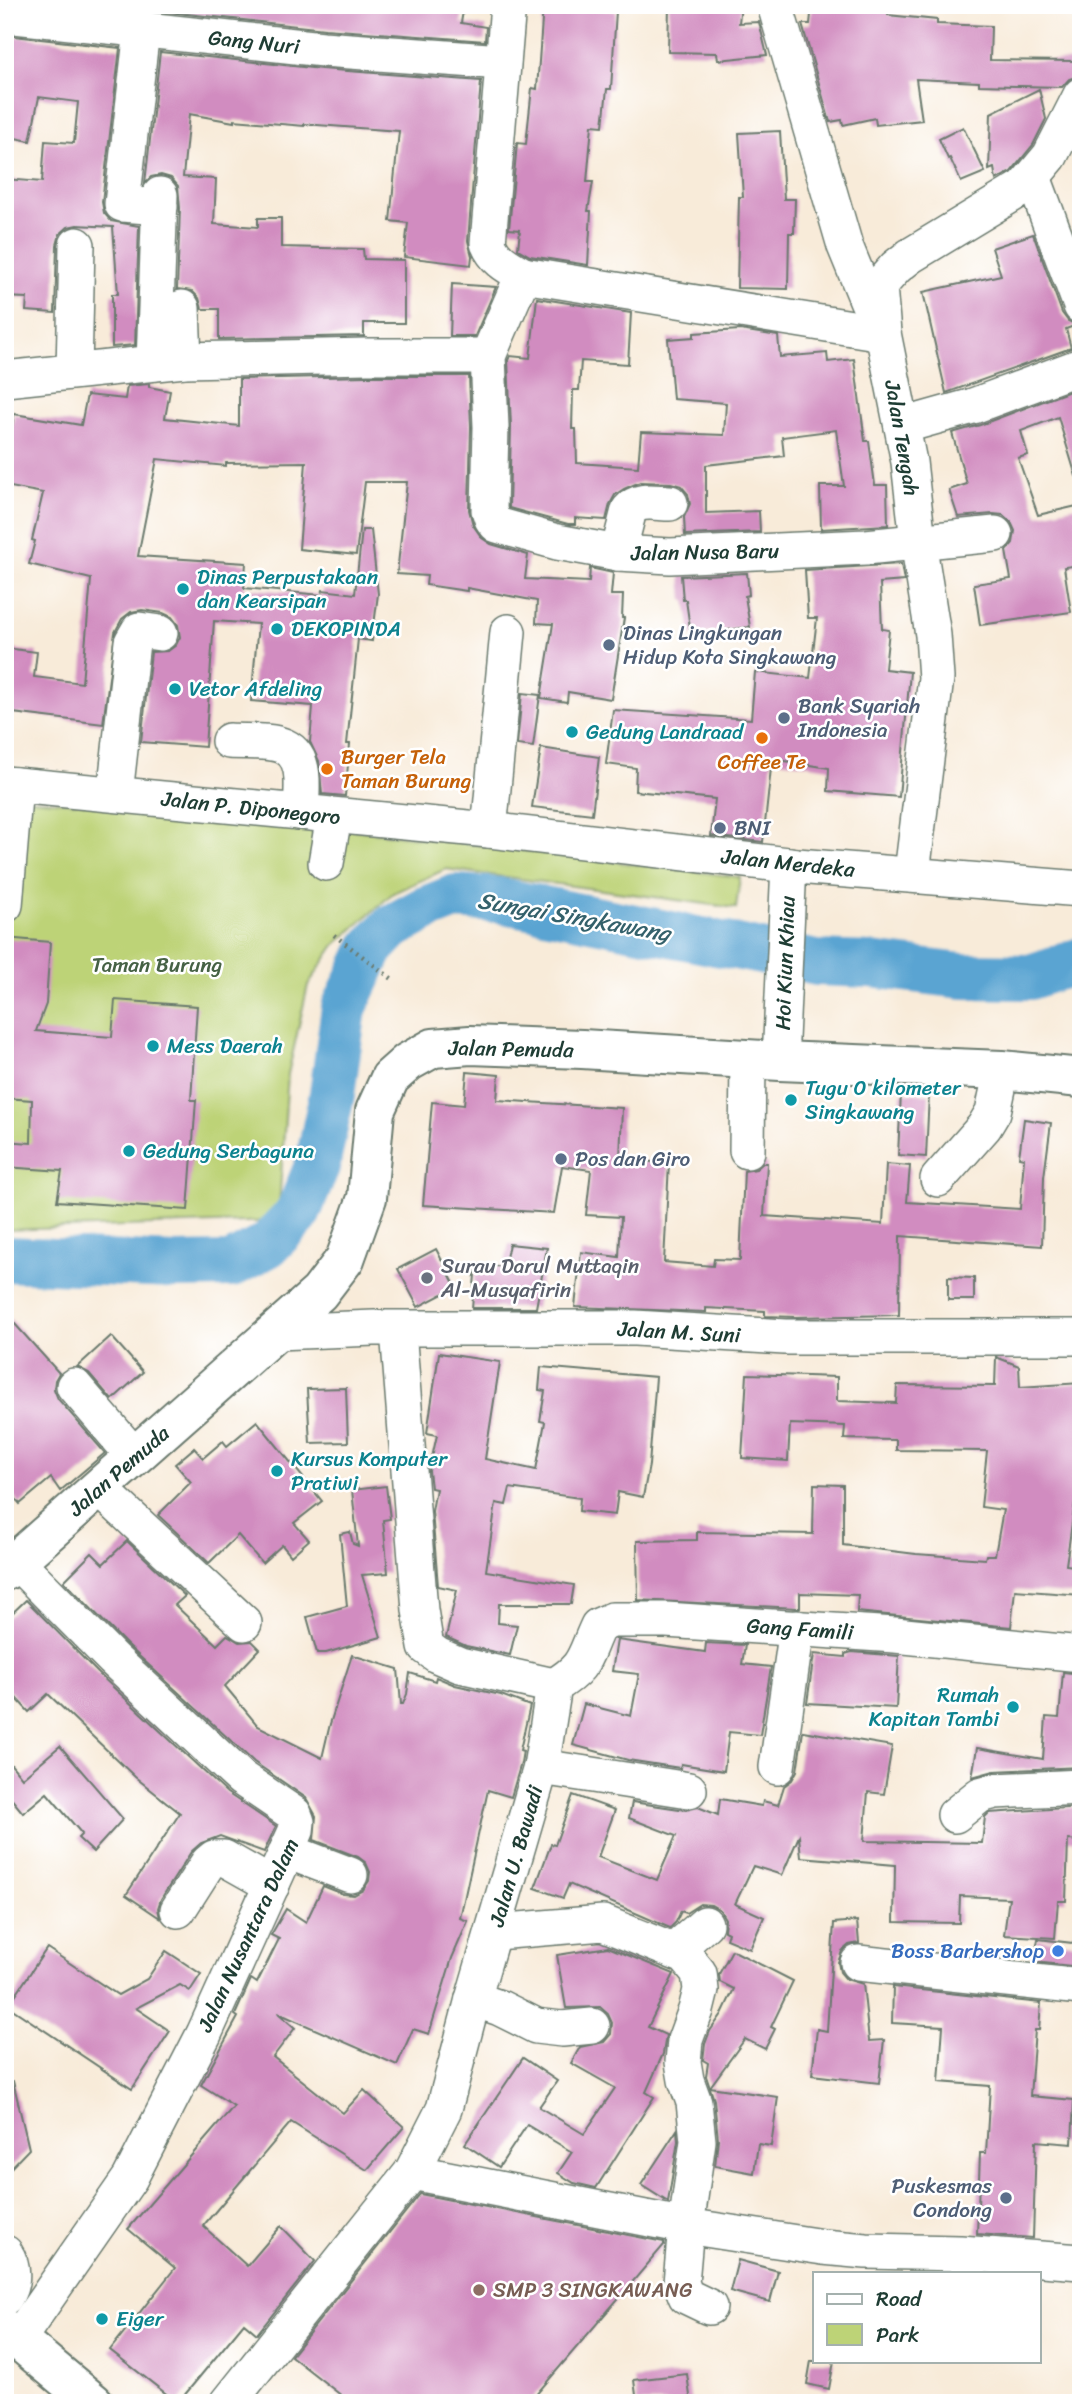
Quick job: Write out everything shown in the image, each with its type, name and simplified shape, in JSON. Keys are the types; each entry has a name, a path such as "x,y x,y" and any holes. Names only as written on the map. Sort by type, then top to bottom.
{"main road":[{"name":"Jalan Pemuda","path":"11,1566 319,1293 345,1259 367,1198 375,1111 390,1077 408,1062 433,1048 470,1045 770,1050 1081,1078"},
{"path":"1043,1076 1081,1065"},
{"path":"12,2334 94,2403"}],"street":[{"path":"508,5 488,243 493,254 503,263 523,275 882,323"},
{"path":"775,5 845,246 869,302 882,323"},
{"name":"Gang Nuri","path":"5,16 323,49 502,62"},
{"path":"142,30 122,204 160,201 169,362"},
{"name":"Jalan Tengah","path":"912,873 936,678 933,635 909,461 882,323 879,286 896,267 1013,196 1071,137 1081,95"},
{"path":"1033,177 1081,306"},
{"path":"74,370 77,244"},
{"name":"Jalan Nusa Baru","path":"523,275 488,356 491,427 489,492 492,519 506,530 618,553 670,556 797,551 995,534"},
{"path":"169,362 182,308"},
{"path":"5,379 169,362 367,356 488,356"},
{"path":"902,426 973,406 1081,366"},
{"path":"618,553 632,506 637,502 670,503"},
{"path":"115,794 132,642 139,630 160,633"},
{"path":"493,831 508,632"},
{"path":"229,741 281,744 293,750 299,761 302,777 301,805 298,812"},
{"path":"5,905 10,784"},
{"name":"Jalan P. Diponegoro","path":"10,784 493,831"},
{"path":"326,863 334,816"},
{"name":"Jalan Merdeka","path":"493,831 789,865 912,873 1081,889"},
{"name":"Hoi Kiun Khiau","path":"747,1151 770,1050 789,865"},
{"path":"938,1180 993,1112 1002,1070"},
{"name":"Jalan M. Suni","path":"277,1332 635,1328 785,1337 1081,1337"},
{"path":"398,1329 420,1609 426,1647 437,1656 460,1665 554,1686"},
{"path":"74,1385 135,1457"},
{"path":"99,1488 244,1623"},
{"name":"Jalan Nusantara Dalam","path":"11,1566 222,1761 241,1778 294,1814 297,1822 296,1831 204,2034 130,2178 12,2334"},
{"name":"Gang Famili","path":"554,1686 582,1666 598,1626 612,1620 666,1620 895,1635 1081,1654"},
{"path":"777,1767 797,1628"},
{"name":"Jalan U. Bawadi","path":"228,2403 412,2172 444,2109 473,1999 495,1932 541,1767 554,1686"},
{"path":"541,1767 689,1790"},
{"path":"955,1815 980,1795 995,1791 1081,1787"},
{"path":"287,1851 350,1875"},
{"path":"178,1910 214,1858 224,1858 272,1885"},
{"path":"495,1932 603,1923 674,1951 693,1963 699,1973 701,1990 685,2040 683,2062 685,2080 694,2102 698,2141 685,2225 681,2283 686,2296 709,2307"},
{"path":"674,1951 705,1924"},
{"path":"858,1963 1081,1987"},
{"path":"473,1999 500,2008 536,2026 562,2029 592,2026"},
{"path":"412,2172 685,2225 823,2248 960,2253 1081,2262"},
{"path":"5,2253 11,2262 12,2286 5,2297"}],"path":[{"path":"334,934 395,981"}],"green space":[{"name":"Taman Burung","path":"5,797 240,816 740,877 736,908 446,869 393,893 335,945 308,985 288,1074 278,1221 5,1230"}],"building":[{"path":"104,5 464,5 461,23 486,27 485,41 325,29"},
{"path":"669,5 741,5 739,23 759,22 767,55 718,60 717,53 668,52"},
{"path":"812,5 889,5 888,15 937,20 937,24 991,26 990,60 1078,61 1078,76 1069,79 1062,87 979,85 979,82 916,79 922,120 876,125 875,118 843,125 842,120 830,122 802,24 810,24"},
{"path":"543,6 616,11 611,89 607,89 603,126 592,125 587,182 593,182 588,211 591,211 588,265 530,256 518,249 520,230 509,229 517,143 526,144 532,88 537,89"},
{"path":"5,35 120,48 102,202 104,213 111,221 139,226 135,345 112,347 112,294 118,294 113,227 77,225 68,227 60,234 57,245 55,313 26,311 27,298 5,297 5,179 42,182 45,141 74,143 78,102 39,97 30,141 5,136"},
{"path":"160,52 321,69 481,81 468,241 472,256 471,265 404,257 408,223 390,221 399,131 234,122 189,114 183,177 216,179 214,224 258,227 258,218 281,218 281,247 363,249 364,259 404,260 404,323 364,323 364,336 219,339 219,309 202,309 199,298 192,291 177,289 180,208 178,186 171,178 161,175 151,177 145,183"},
{"path":"1039,89 1046,119 1033,145 1011,172 996,180 994,168 989,170 991,113"},
{"path":"963,127 985,172 961,182 939,139"},
{"path":"780,131 784,199 795,199 794,233 789,233 788,289 737,288 739,197 743,197 739,133"},
{"path":"1033,234 1062,313 1068,321 1077,325 1066,329 1071,348 946,393 923,292 1001,275 992,248"},
{"path":"452,284 496,287 475,336 450,336"},
{"path":"537,298 631,313 628,364 581,361 579,390 573,390 572,429 576,429 577,463 638,467 641,432 724,435 726,403 673,399 668,339 694,337 694,333 740,330 778,336 780,357 827,353 828,362 854,359 865,441 869,441 875,485 887,485 888,525 821,529 820,486 844,486 836,430 782,437 784,456 706,465 706,513 759,511 760,532 685,535 684,517 690,504 688,494 681,486 671,483 640,482 624,489 615,495 606,520 575,518 575,524 568,524 509,508 511,427 508,360 510,356 530,358"},
{"path":"469,376 469,510 473,525 482,538 491,544 528,555 525,579 589,582 590,568 613,573 611,595 623,595 624,618 611,699 568,692 567,702 541,698 553,624 536,623 537,601 467,588 467,591 426,585 427,576 397,574 407,482 365,482 356,555 299,549 306,462 226,463 226,466 157,459 138,556 246,563 244,588 322,595 323,590 355,594 362,530 371,530 378,594 372,641 358,639 347,744 350,744 345,796 322,794 319,761 310,742 313,706 251,701 258,624 214,621 205,747 141,742 151,652 168,651 176,645 180,637 178,625 172,617 163,613 142,610 131,612 122,619 115,632 103,724 5,712 5,648 37,652 34,677 82,683 91,579 29,564 43,493 5,486 14,414 81,425 87,395 125,399 127,386 149,384 149,387 170,391 165,418 239,426 239,379"},
{"path":"1078,388 1081,398 1081,475 1076,476 1058,417 1021,431 1028,455 1018,458 1038,515 1081,505 1081,565 1064,567 1071,612 980,625 974,584 1011,579 1006,551 1013,543 1015,531 1011,522 1003,515 958,517 949,490 967,484 952,433"},
{"path":"901,564 904,581 880,583 882,629 889,630 885,669 910,672 899,797 828,791 829,768 772,759 763,842 711,836 715,799 635,791 636,768 606,764 613,710 751,719 755,672 810,678 817,618 808,618 805,570"},
{"path":"747,573 749,595 745,596 750,627 691,635 681,576"},
{"path":"522,693 540,695 533,747 517,745"},
{"path":"541,748 599,757 592,814 532,807"},
{"path":"5,938 50,942 46,1004 36,1031 112,1037 115,1000 197,1006 191,1100 196,1100 188,1210 57,1201 62,1171 5,1167 5,1141 31,1143 32,1100 5,1098"},
{"path":"467,1072 499,1075 497,1100 622,1108 620,1160 669,1163 664,1262 713,1266 714,1259 740,1260 744,1171 756,1169 763,1163 767,1163 764,1216 883,1224 886,1164 910,1166 907,1202 1020,1209 1024,1158 1019,1157 1024,1119 1051,1123 1044,1177 1042,1246 900,1236 899,1315 796,1317 765,1316 765,1311 706,1308 706,1312 575,1307 581,1252 619,1257 621,1217 586,1215 591,1170 562,1166 554,1213 423,1205 432,1102 464,1105"},
{"path":"901,1093 929,1094 926,1157 898,1155"},
{"path":"509,1244 547,1248 536,1308 472,1308 476,1264 504,1267"},
{"name":"Surau Darul Muttaqin Al-Musyafirin","path":"436,1249 456,1287 418,1307 398,1269"},
{"path":"948,1277 974,1278 974,1300 948,1300"},
{"path":"5,1313 59,1373 54,1389 58,1399 105,1453 60,1491 51,1478 20,1504 5,1486"},
{"path":"111,1336 143,1372 112,1400 89,1373 77,1367"},
{"path":"439,1353 500,1362 485,1459 536,1470 545,1422 540,1421 545,1391 539,1390 541,1367 656,1377 649,1465 643,1497 618,1492 615,1515 579,1511 580,1498 510,1488 506,1505 496,1503 486,1571 574,1585 571,1604 499,1604 498,1623 517,1625 510,1655 466,1646 446,1637 457,1590 438,1586 432,1511 436,1489 431,1488 429,1471 437,1435 427,1433"},
{"path":"996,1357 1019,1366 1020,1387 1081,1383 1081,1460 1066,1565 1081,1567 1081,1595 1015,1590 1011,1627 857,1612 858,1595 800,1593 800,1608 638,1600 637,1541 697,1540 697,1532 813,1534 814,1484 843,1485 843,1545 985,1559 986,1555 995,1555 1003,1510 981,1507 987,1451 896,1450 896,1440 844,1439 845,1426 790,1424 788,1461 742,1458 747,1374 837,1377 837,1401 896,1403 897,1385 995,1386"},
{"path":"346,1388 348,1442 310,1443 307,1389"},
{"path":"257,1421 322,1501 294,1523 309,1540 291,1556 282,1545 262,1563 238,1535 209,1563 158,1515 191,1482 175,1464 194,1448 203,1458 223,1441 227,1446"},
{"path":"386,1486 390,1519 383,1520 388,1573 362,1575 381,1637 326,1653 317,1653 307,1617 347,1606 340,1534 350,1532 353,1544 358,1546 352,1490"},
{"path":"127,1541 185,1596 175,1605 217,1645 227,1635 239,1642 252,1641 260,1649 225,1686 258,1726 322,1758 352,1655 398,1669 401,1704 407,1694 410,1673 435,1681 436,1677 530,1706 520,1750 523,1751 521,1763 511,1797 488,1790 460,1918 468,1921 452,1958 429,2034 413,2029 397,2065 278,2013 295,2028 273,2057 343,2113 364,2090 404,2127 367,2170 291,2122 203,2226 247,2266 281,2226 315,2261 257,2334 244,2323 178,2403 110,2350 175,2268 128,2229 234,2106 201,2085 238,2017 235,2015 251,1979 257,1983 279,1939 271,1935 286,1909 306,1922 323,1886 343,1894 354,1895 363,1890 369,1881 370,1872 366,1863 358,1857 314,1840 316,1816 306,1798 254,1762 127,1645 64,1581 92,1553 103,1564"},
{"path":"26,1600 99,1674 227,1793 276,1826 264,1852 220,1836 201,1843 191,1852 161,1899 158,1908 160,1918 126,1895 180,1813 135,1777 48,1694 29,1712 5,1686 5,1620"},
{"path":"617,1640 705,1652 706,1643 745,1645 742,1664 771,1667 760,1735 729,1732 724,1771 628,1760 573,1745 584,1704 631,1716 639,1674 612,1671"},
{"path":"852,1652 899,1656 896,1708 807,1703 814,1654 845,1657 845,1654"},
{"path":"1063,1672 1081,1674 1081,1767 994,1771 972,1777 977,1748 1043,1759 1046,1717 1059,1718"},
{"path":"803,1731 892,1746 884,1794 868,1792 864,1841 982,1843 985,1817 989,1813 1081,1807 1081,1841 1068,1840 1066,1901 1058,1901 1055,1938 1004,1935 1009,1898 960,1896 959,1923 894,1922 895,1865 801,1857 799,1836 782,1875 753,1866 735,1904 764,1917 750,1949 726,1939 728,1933 724,1931 725,1919 720,1910 711,1905 700,1904 686,1913 681,1911 670,1928 569,1884 563,1898 535,1888 551,1844 555,1845 573,1795 615,1810 598,1857 657,1880 676,1836 629,1818 632,1802 686,1810 698,1807 718,1815 720,1799 762,1806 763,1801 778,1805 784,1786 792,1780 797,1771"},
{"path":"60,1746 123,1819 93,1852 78,1838 82,1834 47,1793 23,1813 5,1791 5,1757 22,1778"},
{"path":"857,1921 859,1943 849,1945 842,1951 838,1962 840,1972 846,1979 863,1984 869,2041 884,2040 879,2083 812,2075 817,2029 827,2031 834,1923"},
{"name":"Boss Barbershop","path":"1038,1939 1081,1944 1081,1967 1034,1962"},
{"path":"608,1947 674,1974 648,2027 666,2035 663,2054 646,2092 654,2097 596,2188 574,2183 558,2173 572,2152 527,2125 499,2167 465,2144 523,2058 557,2081 539,2107 584,2134 615,2088 571,2063 580,2047 604,2042 611,2034 612,2023 608,2014 600,2007 566,2008 557,1955"},
{"path":"47,1948 118,1995 147,1979 166,1951 201,1974 190,1991 180,1985 136,2008 170,2031 132,2089 8,2006"},
{"path":"732,1950 793,1981 771,2027 775,2029 765,2049 745,2039 710,2087 778,2097 771,2146 758,2144 754,2173 715,2166 718,2139 714,2100 706,2076 708,2063 703,2060 710,2031 734,1989 720,1982 719,1974"},
{"path":"893,1987 1041,2003 1039,2030 1035,2030 1030,2096 1074,2100 1072,2144 1036,2141 1033,2238 977,2234 980,2153 986,2153 990,2086 939,2082 943,2026 892,2023"},
{"path":"13,2081 29,2149 5,2174 5,2082"},
{"path":"677,2130 678,2141 668,2202 641,2185"},
{"name":"SMP 3 SINGKAWANG","path":"420,2194 664,2242 664,2245 529,2403 351,2403 291,2356"},
{"path":"738,2260 778,2271 770,2302 730,2291"},
{"path":"811,2361 834,2362 829,2389 807,2384"},
{"path":"687,2374 691,2403 637,2403 634,2380"}],"waterway":[{"name":"Sungai Singkawang","path":"5,1259 175,1266 231,1265 268,1245 297,1215 317,1166 332,1094 344,1008 372,948 392,927 455,897 499,900 817,963 871,965 962,976 1030,977 1081,960"}],"place":[{"name":"Dinas Perpustakaan dan Kearsipan","path":"183,589"},
{"name":"DEKOPINDA","path":"277,629"},
{"name":"Dinas Lingkungan Hidup Kota Singkawang","path":"609,645"},
{"name":"Vetor Afdeling","path":"175,689"},
{"name":"Bank Syariah Indonesia","path":"784,718"},
{"name":"Gedung Landraad","path":"572,732"},
{"name":"Coffee Te","path":"762,738"},
{"name":"Burger Tela Taman Burung","path":"327,769"},
{"name":"BNI","path":"720,828"},
{"name":"Mess Daerah","path":"153,1046"},
{"name":"Tugu 0 kilometer Singkawang","path":"791,1100"},
{"name":"Gedung Serbaguna","path":"129,1151"},
{"name":"Pos dan Giro","path":"561,1159"},
{"name":"Surau Darul Muttaqin Al-Musyafirin","path":"427,1278"},
{"name":"Kursus Komputer Pratiwi","path":"277,1471"},
{"name":"Rumah Kapitan Tambi","path":"1013,1707"},
{"name":"Boss Barbershop","path":"1058,1951"},
{"name":"Puskesmas Condong","path":"1006,2198"},
{"name":"SMP 3 SINGKAWANG","path":"479,2290"},
{"name":"Eiger","path":"102,2319"}]}
